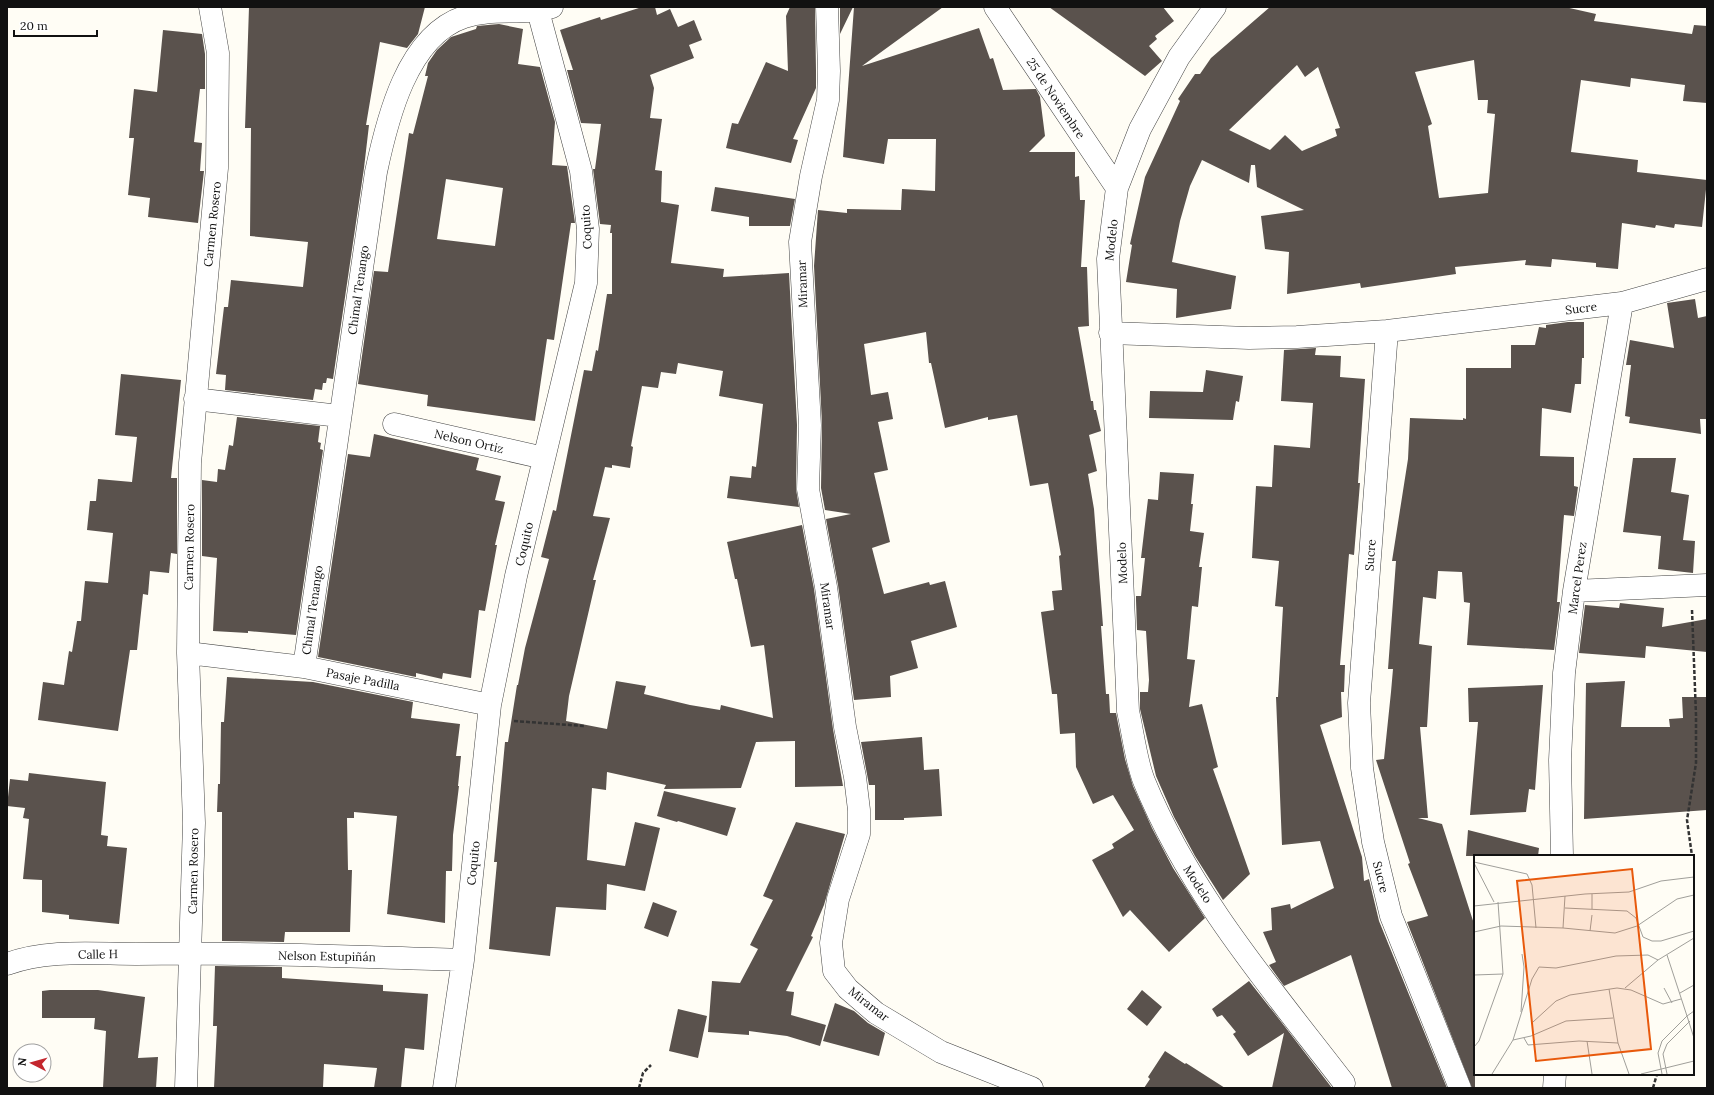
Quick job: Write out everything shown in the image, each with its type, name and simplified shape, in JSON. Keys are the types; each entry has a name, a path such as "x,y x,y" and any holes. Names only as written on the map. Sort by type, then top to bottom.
{"street":[{"name":"Carmen Rosero","path":"186,1088 194,823 188,653 190,464 217,168 218,53 210,7"},
{"name":"Miramar","path":"827,7 829,71 828,100 811,176 800,242 810,426 808,489 826,587 845,727 855,777 859,810 859,834 838,899 831,943 834,971 848,989 876,1013 941,1052 1032,1088"},
{"name":"25 de Noviembre","path":"995,7 1117,188"},
{"name":"Modelo","path":"1215,7 1179,57 1140,130 1117,188 1108,259 1110,334 1115,400 1128,711 1143,780 1172,842 1234,939 1344,1083"},
{"name":"Chimal Tenango","path":"304,667 339,416 376,172 386,122 396,94 426,44 443,27 464,17 486,12 543,8"},
{"name":"Coquito","path":"444,1088 463,960 490,704 516,576 586,283 588,229 581,171 543,8"},
{"name":"Sucre","path":"1460,1088 1391,916 1373,842 1362,768 1359,703 1387,331 1622,303 1707,279"},
{"name":"Marcel Perez","path":"1562,855 1560,760 1564,673 1574,591 1622,303"},
{"path":"1110,334 1249,338 1296,337 1387,331"},
{"path":"195,399 339,416"},
{"name":"Nelson Ortiz","path":"394,424 544,458"},
{"path":"1574,591 1699,586"},
{"name":"Pasaje Padilla","path":"188,653 304,667 490,704"},
{"name":"Nelson Estupiñán","path":"191,953 463,960"},
{"name":"Calle H","path":"7,964 17,960 53,955 191,953"},
{"path":"1554,1088 1555,1075"}],"path":[{"path":"1692,855 1688,820 1696,763 1699,586"},
{"path":"509,720 584,726"},
{"path":"639,1088 643,1073 651,1065"},
{"path":"1653,1088 1657,1075"}],"building":[{"path":"249,7 425,7 418,34 407,48 380,42 366,125 369,125 364,168 333,379 327,378 326,383 323,383 322,390 315,389 313,400 225,390 226,375 216,374 224,307 228,307 231,280 303,287 308,242 250,236 251,128 245,128"},
{"path":"642,7 655,7 657,15 670,9 678,27 694,20 702,40 689,45 694,58 650,75 654,88 650,118 662,119 655,170 662,171 661,202 679,205 671,263 724,269 723,277 789,273 797,425 796,489 799,507 727,498 730,476 751,478 752,466 756,467 763,404 719,396 723,371 678,363 676,374 661,372 658,388 642,386 631,446 633,447 630,468 612,465 612,468 605,467 593,516 610,518 593,580 596,580 569,696 566,721 607,729 616,681 646,686 644,694 690,705 720,710 721,705 773,718 764,645 751,647 737,579 735,579 727,542 802,525 814,589 833,729 843,786 795,787 795,741 756,742 741,788 664,789 666,785 607,772 606,790 592,788 587,860 625,866 635,822 660,828 645,891 607,884 606,910 556,907 550,956 489,949 497,862 494,862 505,742 508,742 517,685 525,648 549,559 541,557 553,510 556,511 584,370 592,371 596,350 598,351 607,294 612,294 611,225 600,224 593,169 595,169 601,124 581,123 567,70 573,70 560,30 600,17 601,20"},
{"path":"790,7 815,7 816,71 816,88 793,139 798,140 791,163 726,148 732,123 738,124 766,62 788,71 786,16"},
{"path":"840,7 853,7 840,34"},
{"path":"854,7 943,7 862,66 979,28 990,59 993,58 1003,90 1036,89 1040,97 1045,136 1029,152 1075,152 1075,177 1079,176 1080,200 1085,200 1081,267 1087,267 1089,326 1078,327 1091,401 1093,401 1094,410 1096,410 1101,431 1089,435 1097,471 1088,474 1094,509 1103,626 1101,626 1106,694 1109,694 1110,713 1116,713 1125,759 1133,786 1152,828 1173,868 1205,918 1169,952 1130,910 1123,917 1092,860 1114,848 1112,844 1134,830 1113,795 1093,804 1076,767 1075,733 1060,734 1057,694 1052,694 1041,612 1054,610 1052,591 1062,590 1059,556 1061,555 1048,483 1030,486 1017,415 988,420 988,417 945,428 931,363 929,363 926,332 864,344 871,395 888,392 893,419 878,422 888,470 874,473 890,542 872,548 884,594 929,582 930,585 945,581 957,627 911,641 918,668 890,676 891,697 854,700 838,585 826,519 851,514 825,510 821,488 822,424 814,266 818,210 847,213 847,209 901,210 902,189 935,191 936,139 888,139 884,164 843,157"},
{"path":"1049,7 1163,7 1174,21 1155,36 1157,39 1149,46 1162,61 1145,76"},
{"path":"1270,7 1565,7 1596,14 1594,21 1692,34 1694,25 1707,26 1707,103 1683,101 1685,85 1631,78 1630,87 1581,80 1571,152 1638,160 1637,172 1707,180 1702,227 1675,224 1674,228 1656,225 1655,228 1622,223 1618,269 1596,267 1596,263 1552,259 1551,267 1525,265 1526,260 1455,267 1456,274 1361,288 1360,283 1287,294 1289,252 1265,249 1261,216 1304,210 1257,187 1255,165 1251,165 1249,183 1202,160 1190,186 1180,221 1172,262 1236,276 1231,309 1176,318 1177,289 1126,282 1132,245 1130,244 1145,177 1180,101 1178,99 1195,74 1200,74 1211,58","holes":["1474,60 1478,100 1488,100 1487,113 1495,114 1488,193 1439,198 1428,126 1432,124 1415,72","1297,65 1305,77 1318,67 1340,128 1335,129 1337,136 1302,151 1285,135 1270,150 1229,130"]},
{"path":"499,24 523,29 518,64 540,67 555,122 552,165 567,166 575,223 571,223 554,340 547,339 535,421 427,406 428,395 358,384 374,271 388,272 409,133 413,134 428,76 425,76 428,63 437,50 451,37 476,29 477,26","holes":["446,179 503,188 495,246 437,239"]},
{"path":"163,30 202,34 205,54 205,89 200,89 194,142 202,143 200,171 204,171 198,223 148,217 150,198 128,195 134,138 129,138 134,89 157,92"},
{"path":"715,187 795,199 790,226 749,226 749,217 711,211"},
{"path":"1695,299 1698,318 1707,316 1707,419 1700,419 1701,434 1629,423 1630,417 1625,416 1631,365 1626,365 1630,340 1674,348 1667,303"},
{"path":"1568,322 1584,322 1584,358 1582,358 1581,384 1575,384 1571,413 1542,408 1540,456 1574,457 1574,486 1578,487 1574,516 1564,515 1557,602 1560,602 1554,650 1467,645 1470,603 1464,602 1462,572 1438,571 1436,599 1423,597 1419,644 1432,646 1427,727 1420,727 1428,818 1418,818 1442,824 1474,924 1475,1088 1472,1088 1407,922 1428,916 1408,864 1410,863 1376,760 1384,759 1393,669 1388,669 1396,561 1392,561 1408,459 1410,418 1466,419 1466,368 1511,368 1511,345 1535,345 1539,327 1546,328 1546,325"},
{"path":"1316,348 1315,355 1341,356 1340,377 1365,379 1358,483 1360,483 1354,555 1349,554 1340,665 1345,665 1344,692 1341,692 1342,717 1320,725 1362,857 1364,881 1369,879 1379,921 1447,1088 1392,1088 1351,955 1284,986 1269,965 1276,962 1263,932 1272,930 1271,908 1290,904 1291,909 1334,888 1320,841 1282,845 1276,697 1278,697 1283,607 1275,606 1279,561 1252,558 1256,486 1272,487 1274,445 1310,448 1313,403 1281,401 1284,350"},
{"path":"1206,370 1243,376 1239,402 1236,401 1233,420 1149,418 1150,391 1203,392"},
{"path":"121,374 181,380 171,478 177,478 177,554 171,553 169,573 150,571 148,595 143,594 137,650 130,650 118,731 38,720 43,682 64,685 69,651 72,652 77,621 81,621 85,581 108,583 113,533 87,530 90,501 96,501 98,479 132,482 137,437 115,435"},
{"path":"237,417 320,426 318,442 321,443 320,449 323,450 296,635 248,631 248,633 213,631 217,558 202,556 202,480 217,482 218,469 225,470 229,445 233,446"},
{"path":"374,434 479,458 476,470 501,476 495,500 505,502 495,545 497,545 485,611 479,610 471,678 443,673 442,679 416,673 416,677 318,657 348,454 370,457"},
{"path":"1633,458 1676,458 1671,492 1689,495 1683,540 1695,541 1693,573 1658,569 1661,536 1623,532"},
{"path":"1160,472 1194,474 1190,531 1204,533 1199,567 1202,567 1198,607 1192,606 1187,659 1195,660 1189,707 1202,704 1218,767 1213,769 1250,874 1223,900 1195,856 1174,817 1156,776 1140,709 1140,692 1148,692 1149,680 1146,631 1137,630 1136,596 1141,596 1145,558 1141,558 1148,499 1158,500"},
{"path":"1620,603 1664,608 1662,627 1707,619 1707,652 1646,646 1645,658 1579,653 1585,605 1619,608"},
{"path":"227,677 313,682 413,702 411,718 460,724 456,756 461,756 459,786 453,835 452,871 446,871 445,923 387,914 397,816 354,812 354,818 347,818 348,870 352,870 350,932 285,932 284,942 222,941 222,812 217,812 218,784 220,784 221,722 224,722"},
{"path":"1625,681 1621,727 1670,727 1669,719 1683,718 1682,697 1707,697 1707,810 1584,819 1586,683"},
{"path":"1543,685 1535,790 1529,789 1526,812 1470,815 1478,722 1469,722 1468,688"},
{"path":"922,737 924,770 939,769 942,816 904,818 904,820 875,820 875,785 869,785 861,742"},
{"path":"29,773 106,782 101,835 108,836 107,846 127,848 119,924 69,919 69,915 42,912 42,880 23,879 29,819 23,818 25,808 7,806 10,779 28,781"},
{"path":"664,791 736,808 727,836 657,816"},
{"path":"796,822 845,834 824,905 811,936 813,937 786,991 794,992 791,1015 826,1025 820,1046 787,1036 749,1031 749,1035 708,1032 712,981 740,983 758,949 750,945 773,900 763,896"},
{"path":"1468,830 1539,848 1538,855 1466,856"},
{"path":"653,902 677,911 668,937 644,928"},
{"path":"215,966 282,967 282,978 383,985 383,991 428,994 424,1050 405,1048 401,1088 374,1088 377,1068 324,1064 323,1088 214,1088 217,1026 213,1026"},
{"path":"1249,981 1332,1088 1272,1088 1284,1033 1248,1056 1233,1034 1236,1032 1222,1015 1217,1017 1212,1009"},
{"path":"98,990 145,997 138,1058 158,1057 156,1088 103,1088 106,1031 94,1029 95,1018 42,1018 42,991"},
{"path":"1142,990 1162,1007 1147,1026 1127,1009"},
{"path":"835,1003 854,1011 868,1023 885,1033 879,1056 823,1041"},
{"path":"678,1009 707,1016 698,1058 669,1051"},
{"path":"1165,1051 1225,1088 1144,1088 1150,1079 1148,1077"}]}
